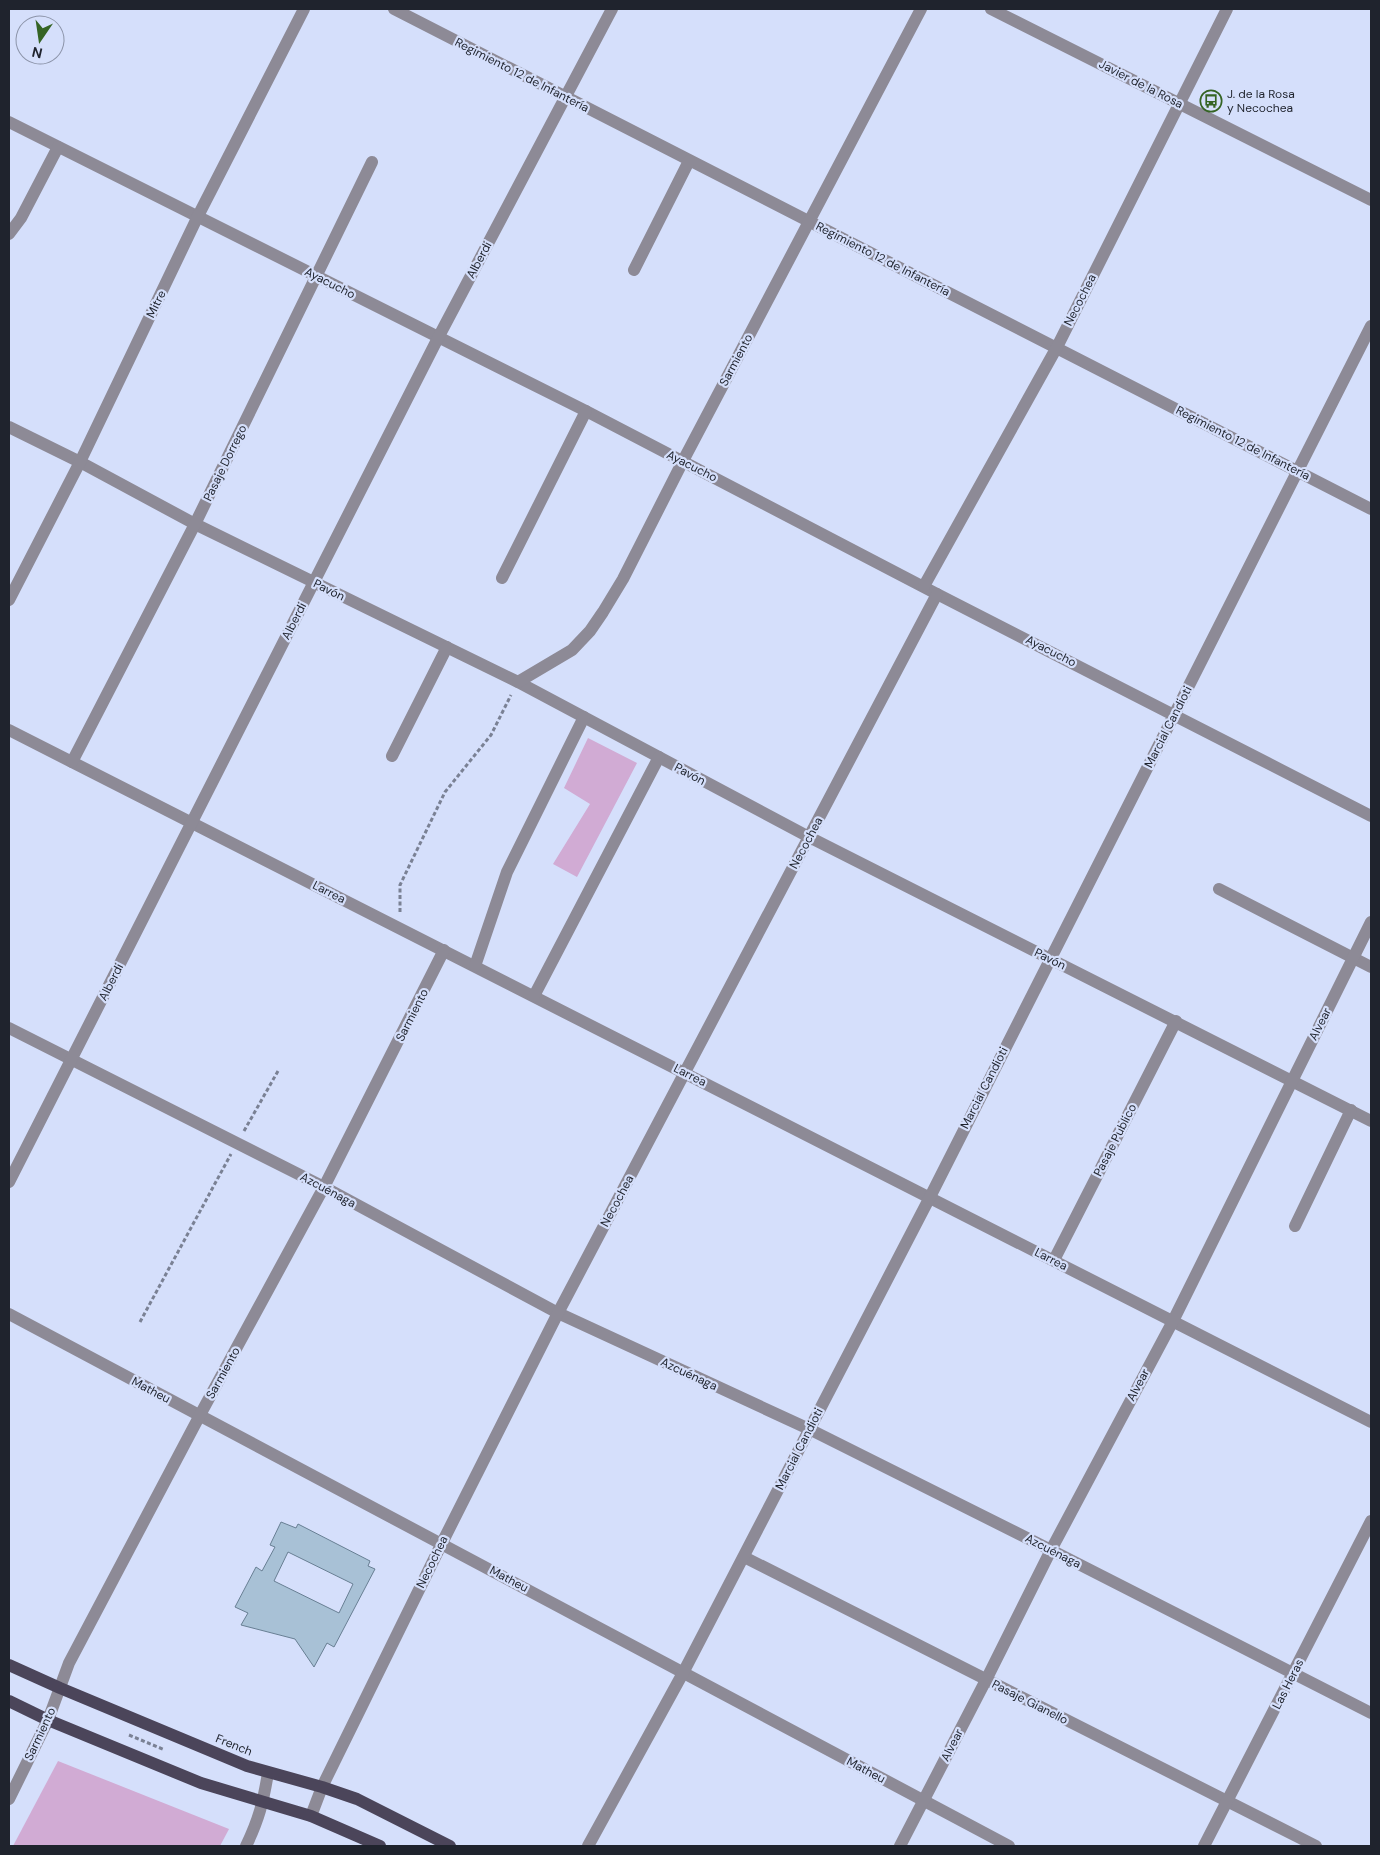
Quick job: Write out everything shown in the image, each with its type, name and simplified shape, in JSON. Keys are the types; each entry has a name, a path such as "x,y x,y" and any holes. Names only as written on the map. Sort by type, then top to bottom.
{"main road":[{"name":"French","path":"9,1665 60,1688 268,1773 322,1787 381,1810 450,1846"},
{"path":"9,1701 48,1720 201,1783 238,1795 264,1800 311,1816 380,1846"}],"street":[{"name":"Mitre","path":"9,600 80,462 198,216 304,9"},
{"name":"Regimiento 12 de Infantería","path":"394,9 1371,509"},
{"name":"Alberdi","path":"9,1182 438,338 612,9"},
{"name":"Sarmiento","path":"518,682 572,650 590,631 623,579 921,9"},
{"name":"Javier de la Rosa","path":"991,9 1371,200"},
{"name":"Necochea","path":"924,586 1057,347 1226,9"},
{"name":"Ayacucho","path":"9,122 683,461 937,594 1371,816"},
{"path":"9,234 21,218 58,147"},
{"path":"634,270 689,161"},
{"name":"Pasaje Dorrego","path":"72,762 195,524 372,162"},
{"name":"Marcial Candioti","path":"588,1846 683,1673 930,1197 1371,326"},
{"path":"502,578 586,412"},
{"name":"Pavón","path":"9,427 80,462 195,524 518,682 809,837 1371,1121"},
{"name":"Necochea","path":"311,1816 322,1787 558,1313 937,594"},
{"path":"392,756 447,647"},
{"path":"475,966 507,872 584,717"},
{"name":"Larrea","path":"9,730 1371,1422"},
{"path":"534,996 659,757"},
{"path":"1219,889 1371,967"},
{"name":"Alvear","path":"900,1846 1051,1550 1173,1321 1371,922"},
{"name":"Sarmiento","path":"9,1799 48,1720 69,1663 200,1415 324,1187 444,950"},
{"name":"Pasaje Publico","path":"1054,1260 1176,1021"},
{"name":"Azcuénaga","path":"9,1028 324,1187 558,1313 809,1430 1051,1550 1371,1713"},
{"path":"1295,1226 1351,1110"},
{"name":"Matheu","path":"9,1314 1009,1846"},
{"name":"Las Heras","path":"1204,1846 1371,1521"},
{"name":"Pasaje Gianello","path":"744,1557 1316,1846"},
{"path":"246,1846 258,1822 268,1773"}],"path":[{"path":"400,928 400,885 445,792 491,735 518,682"},
{"path":"140,1322 278,1071"}],"shaded area":[{"path":"588,738 637,763 577,877 553,864 590,804 564,788"},
{"path":"58,1761 229,1829 220,1846 13,1846"}],"building":[{"path":"281,1522 296,1528 298,1524 370,1561 368,1566 375,1569 334,1647 327,1643 314,1667 295,1639 241,1625 248,1613 235,1607 256,1567 262,1571 275,1547 270,1545","holes":["288,1552 353,1584 339,1613 274,1581"]}],"place":[{"name":"J. de la Rosa y Necochea","path":"1211,101"}]}
